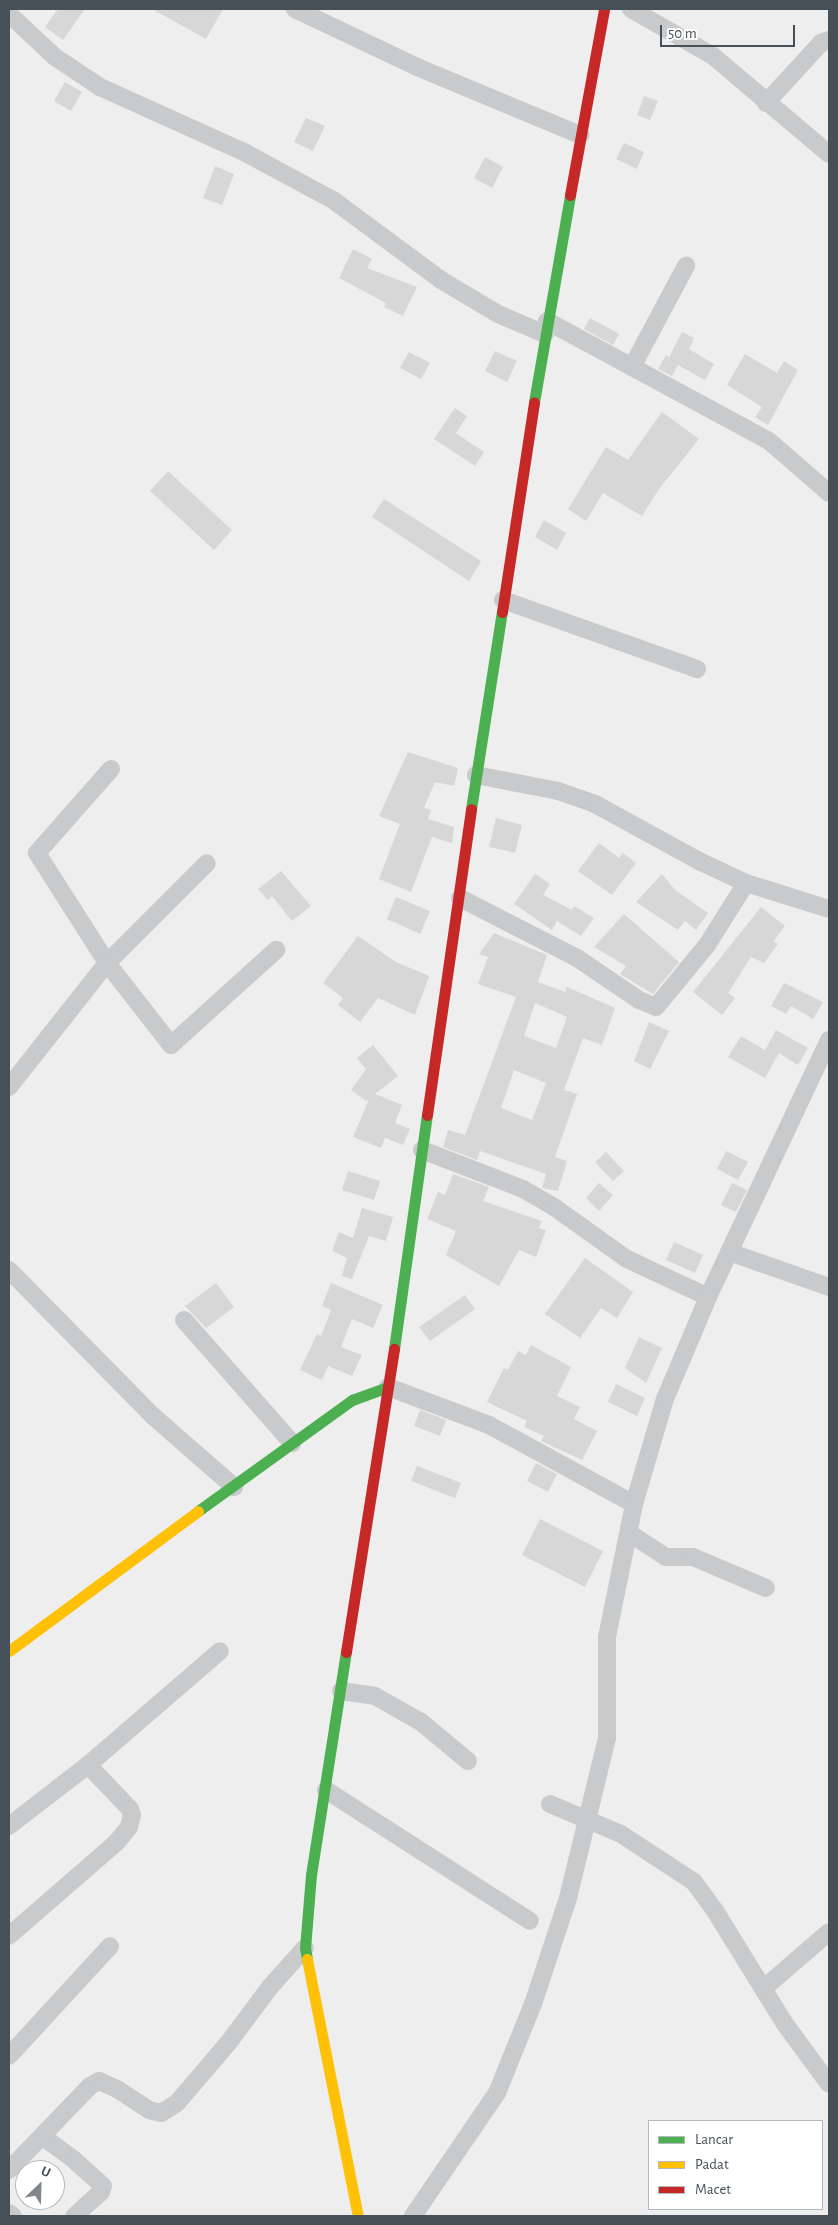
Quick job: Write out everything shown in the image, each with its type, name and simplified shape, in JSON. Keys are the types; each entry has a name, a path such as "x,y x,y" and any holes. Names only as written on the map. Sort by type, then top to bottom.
{"main road":[{"path":"358,2216 305,1948 311,1875 326,1790 388,1387 460,898 476,774 503,600 546,328 604,9"},
{"path":"9,1651 352,1400 388,1387"}],"street":[{"path":"294,9 417,67 580,135"},
{"path":"631,9 713,56 766,103 829,154"},
{"path":"9,14 54,57 100,87 242,151 333,200 441,280 498,314 546,328 632,366 769,441 829,493"},
{"path":"766,103 821,43 829,40"},
{"path":"632,366 686,266"},
{"path":"503,600 697,669"},
{"path":"111,768 37,853 107,962 171,1045 276,950"},
{"path":"476,774 558,791 595,804 699,861 746,883 829,909"},
{"path":"9,1086 107,962 207,863"},
{"path":"460,898 577,958 639,1000 656,1007 707,945 746,883"},
{"path":"413,2216 497,2093 533,2004 568,1898 607,1738 607,1637 634,1504 664,1399 729,1252 822,1066 829,1040"},
{"path":"422,1150 523,1189 554,1206 627,1259 708,1298"},
{"path":"729,1252 829,1287"},
{"path":"9,1270 153,1416 234,1487"},
{"path":"184,1320 292,1443"},
{"path":"388,1387 489,1425 634,1504"},
{"path":"629,1533 666,1556 693,1557 766,1588"},
{"path":"9,1826 88,1765 220,1652"},
{"path":"341,1691 375,1696 421,1722 468,1761"},
{"path":"9,1936 117,1842 129,1827 130,1809 88,1765"},
{"path":"326,1790 530,1921"},
{"path":"550,1804 588,1822 621,1834 694,1882 717,1914 763,1989 829,2084"},
{"path":"763,1989 829,1932"},
{"path":"9,2056 110,1946"},
{"path":"9,2170 43,2137 90,2086 99,2082 155,2112 160,2113 177,2103 229,2042 270,1987 305,1948"},
{"path":"43,2137 73,2159 103,2186 101,2192 74,2216"},
{"path":"9,2213 13,2216"}],"building":[{"path":"58,9 85,9 63,40 45,27"},
{"path":"152,9 223,9 206,39"},
{"path":"65,82 82,92 71,111 54,101"},
{"path":"644,96 658,101 650,120 637,115"},
{"path":"306,118 325,126 313,151 294,142"},
{"path":"624,143 644,152 637,169 616,159"},
{"path":"485,157 503,167 492,188 474,178"},
{"path":"215,166 234,174 222,205 203,198"},
{"path":"353,249 372,259 367,268 417,287 403,316 384,307 386,303 339,278"},
{"path":"590,318 619,334 613,345 584,329"},
{"path":"682,332 694,338 689,349 714,364 705,380 678,365 672,376 658,369 666,355 669,357"},
{"path":"495,351 517,361 507,382 485,371"},
{"path":"409,352 430,363 421,379 400,368"},
{"path":"745,354 777,373 784,361 798,370 768,425 755,417 762,407 727,385"},
{"path":"455,408 467,416 456,433 484,452 475,466 434,439"},
{"path":"662,412 699,439 659,489 642,516 603,493 586,521 568,509 606,447 628,460"},
{"path":"168,471 232,530 214,550 150,491"},
{"path":"384,499 481,561 469,581 372,517"},
{"path":"544,520 566,533 557,550 535,537"},
{"path":"408,752 458,768 454,786 435,782 424,808 431,810 428,819 454,827 452,843 432,837 411,892 379,879 400,824 379,816"},
{"path":"496,818 522,825 515,853 489,847"},
{"path":"599,843 619,858 623,853 636,863 612,895 578,871"},
{"path":"281,871 311,906 292,921 272,896 268,900 258,889"},
{"path":"535,874 550,884 543,895 572,910 574,906 594,918 581,936 557,921 552,930 514,904"},
{"path":"662,874 675,890 708,913 696,930 685,921 678,930 636,902"},
{"path":"396,897 430,911 420,934 387,919"},
{"path":"761,907 785,926 773,942 778,944 764,963 751,957 728,993 735,998 722,1015 693,992"},
{"path":"624,914 679,962 653,994 620,974 626,966 594,947"},
{"path":"494,933 547,955 538,982 565,992 567,987 615,1008 602,1045 583,1038 564,1090 577,1094 555,1157 567,1161 558,1191 542,1188 546,1174 480,1151 477,1160 443,1147 448,1130 465,1135 516,997 478,984 488,957 479,954","holes":["535,1003 567,1017 556,1048 524,1036","514,1070 546,1083 532,1120 501,1108"]},
{"path":"358,936 396,962 429,976 415,1015 378,998 360,1022 338,1005 343,998 323,983"},
{"path":"784,983 823,1002 813,1019 791,1006 786,1014 771,1006"},
{"path":"649,1022 669,1031 650,1069 634,1061"},
{"path":"776,1030 808,1048 798,1065 779,1053 765,1078 728,1057 741,1036 765,1050"},
{"path":"373,1045 398,1076 375,1094 402,1105 395,1123 410,1129 403,1145 385,1138 381,1148 353,1137 369,1099 366,1101 351,1090 366,1069 357,1058"},
{"path":"726,1151 748,1162 738,1180 717,1169"},
{"path":"606,1152 624,1171 613,1181 595,1162"},
{"path":"348,1171 380,1181 374,1200 342,1190"},
{"path":"453,1174 489,1187 483,1201 542,1221 539,1228 546,1230 536,1257 519,1250 499,1286 446,1255 456,1231 427,1219 438,1192 445,1195"},
{"path":"599,1183 613,1195 599,1211 586,1198"},
{"path":"732,1183 747,1190 736,1212 721,1205"},
{"path":"362,1208 393,1217 386,1241 369,1236 352,1279 342,1276 347,1258 332,1251 339,1232 353,1238"},
{"path":"674,1242 703,1255 695,1273 666,1260"},
{"path":"585,1258 633,1292 617,1318 601,1308 580,1338 545,1314"},
{"path":"216,1283 234,1307 206,1328 185,1306"},
{"path":"331,1283 383,1305 373,1328 352,1319 341,1347 362,1355 352,1376 328,1366 322,1380 300,1370 317,1334 321,1336 331,1310 322,1306"},
{"path":"465,1295 475,1309 430,1341 419,1327"},
{"path":"639,1337 662,1348 646,1383 625,1368"},
{"path":"531,1345 571,1367 557,1396 580,1407 574,1419 597,1431 582,1460 541,1441 544,1436 524,1427 527,1421 487,1402 504,1368 508,1370 518,1351 526,1355"},
{"path":"616,1384 645,1398 637,1416 608,1402"},
{"path":"420,1410 446,1420 440,1436 414,1426"},
{"path":"536,1463 557,1474 548,1492 527,1481"},
{"path":"417,1466 461,1483 455,1498 411,1481"},
{"path":"540,1519 603,1551 585,1587 522,1555"}],"traffic: fast":[{"path":"534,402 570,195"},
{"path":"471,809 502,612"},
{"path":"394,1349 427,1115"},
{"path":"198,1511 352,1400 388,1387"},
{"path":"307,1959 305,1948 311,1875 346,1652"}],"traffic: slow":[{"path":"9,1651 198,1511"},
{"path":"307,1959 358,2216"}],"traffic: jam":[{"path":"570,195 604,9"},
{"path":"502,612 534,402"},
{"path":"427,1115 471,809"},
{"path":"346,1652 394,1349"}]}
